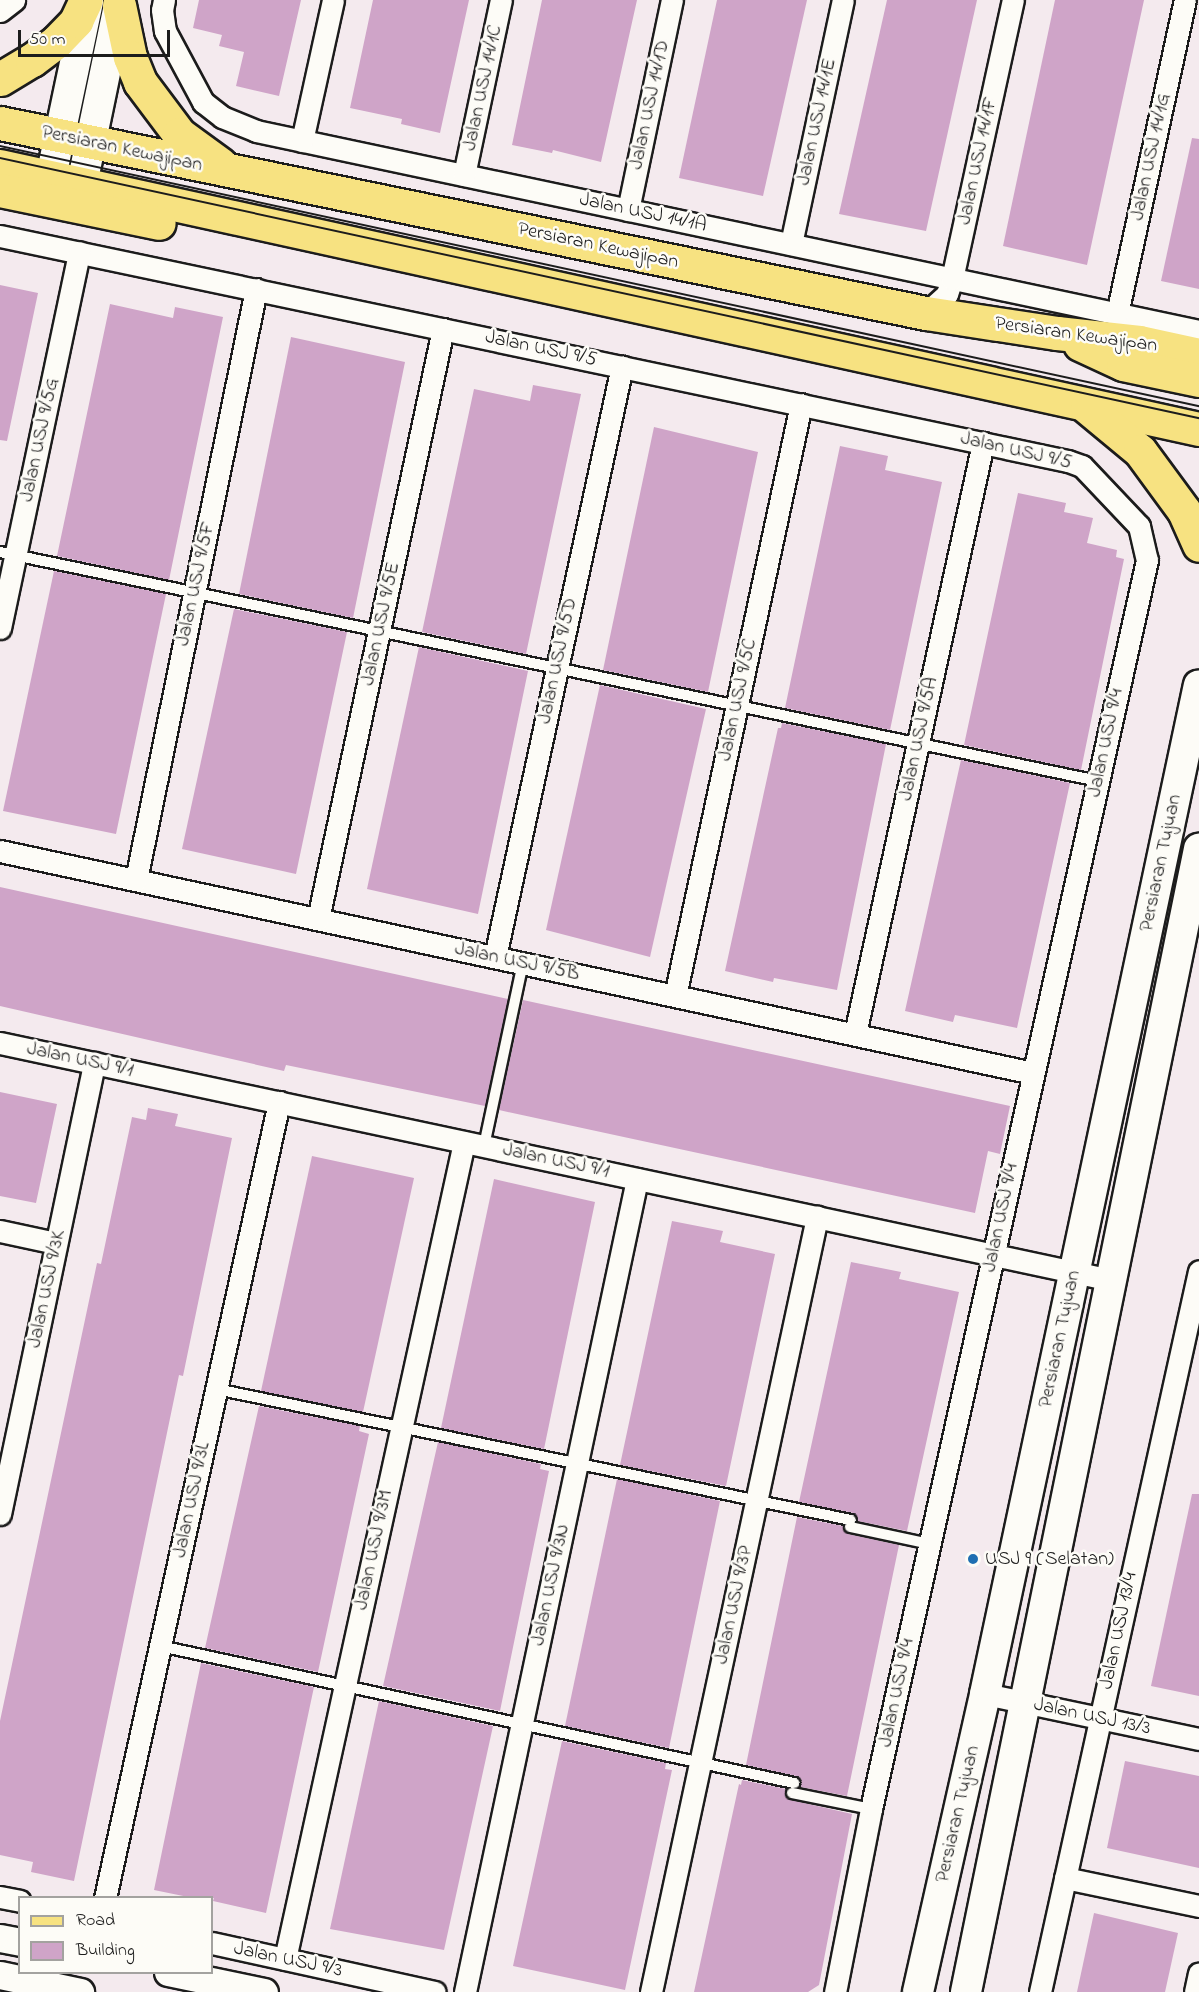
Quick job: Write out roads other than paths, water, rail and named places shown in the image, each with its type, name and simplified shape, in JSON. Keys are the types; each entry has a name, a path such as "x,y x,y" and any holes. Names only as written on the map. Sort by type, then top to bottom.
{"main road":[{"path":"0,79 32,60 57,41 76,21 104,1"},
{"path":"82,184 75,140 104,1"},
{"path":"104,1 140,82 179,134 230,171"},
{"name":"Persiaran Kewajipan","path":"0,123 926,313 1057,333 1140,342 1199,355"},
{"path":"51,177 75,140"},
{"path":"0,166 1199,429"},
{"path":"0,190 142,221 254,239 390,253"},
{"path":"1057,333 1123,364 1199,380"},
{"path":"1083,404 1140,451 1184,511 1199,545"},
{"name":"Persiaran Tujuan","path":"916,1985 985,1694 1199,685"},
{"name":"Persiaran Tujuan","path":"966,1992 1199,849"}],"street":[{"path":"0,11 14,0"},
{"name":"Jalan USJ 14/1A","path":"164,0 162,10 165,32 203,102 222,117 256,131 1199,331"},
{"path":"302,141 333,0"},
{"name":"Jalan USJ 14/1C","path":"464,175 501,0"},
{"name":"Jalan USJ 14/1D","path":"628,210 672,0"},
{"name":"Jalan USJ 14/1E","path":"791,244 843,0"},
{"name":"Jalan USJ 14/1F","path":"926,313 947,294 952,279 1012,0"},
{"name":"Jalan USJ 14/1G","path":"1117,314 1185,0"},
{"name":"Jalan USJ 9/5","path":"0,236 801,404 1082,466"},
{"name":"Jalan USJ 9/5G","path":"0,628 8,553 79,252"},
{"name":"Jalan USJ 9/5F","path":"136,880 256,289"},
{"name":"Jalan USJ 9/5E","path":"318,919 443,329"},
{"name":"Jalan USJ 9/5D","path":"495,957 622,366"},
{"name":"Jalan USJ 9/5C","path":"675,996 801,404"},
{"name":"Jalan USJ 9/5A","path":"855,1034 983,443"},
{"name":"Jalan USJ 9/4","path":"835,1992 871,1809 1147,560 1139,526 1082,466"},
{"name":"Jalan USJ 9/5B","path":"0,851 1034,1073"},
{"name":"Jalan USJ 9/1","path":"0,1043 1111,1280"},
{"name":"Jalan USJ 9/3K","path":"0,1514 94,1063"},
{"name":"Jalan USJ 9/3L","path":"105,1896 279,1102"},
{"name":"Jalan USJ 9/3M","path":"285,1959 401,1427 474,1144"},
{"name":"Jalan USJ 9/3N","path":"465,1992 637,1179"},
{"name":"Jalan USJ 9/3P","path":"651,1992 817,1217"},
{"path":"0,1231 56,1243"},
{"name":"Jalan USJ 13/4","path":"1040,1992 1199,1270"},
{"name":"Jalan USJ 13/3","path":"985,1694 1199,1739"},
{"path":"1065,1878 1199,1906"},
{"path":"0,1897 18,1901"},
{"path":"0,1938 18,1942"},
{"name":"Jalan USJ 9/3","path":"213,1943 435,1992"},
{"path":"1195,1992 1199,1973"},
{"path":"178,1974 264,1992"},
{"path":"0,1976 80,1992"}],"lane":[{"path":"8,553 1098,782"},
{"path":"474,1144 523,963"},
{"path":"216,1389 757,1500 930,1544"},
{"path":"160,1646 700,1763 871,1809"}],"tram line":[{"path":"0,146 1199,406"},
{"path":"0,158 1199,418"}],"place":[{"name":"USJ 9 (Selatan)","path":"973,1559"}]}
